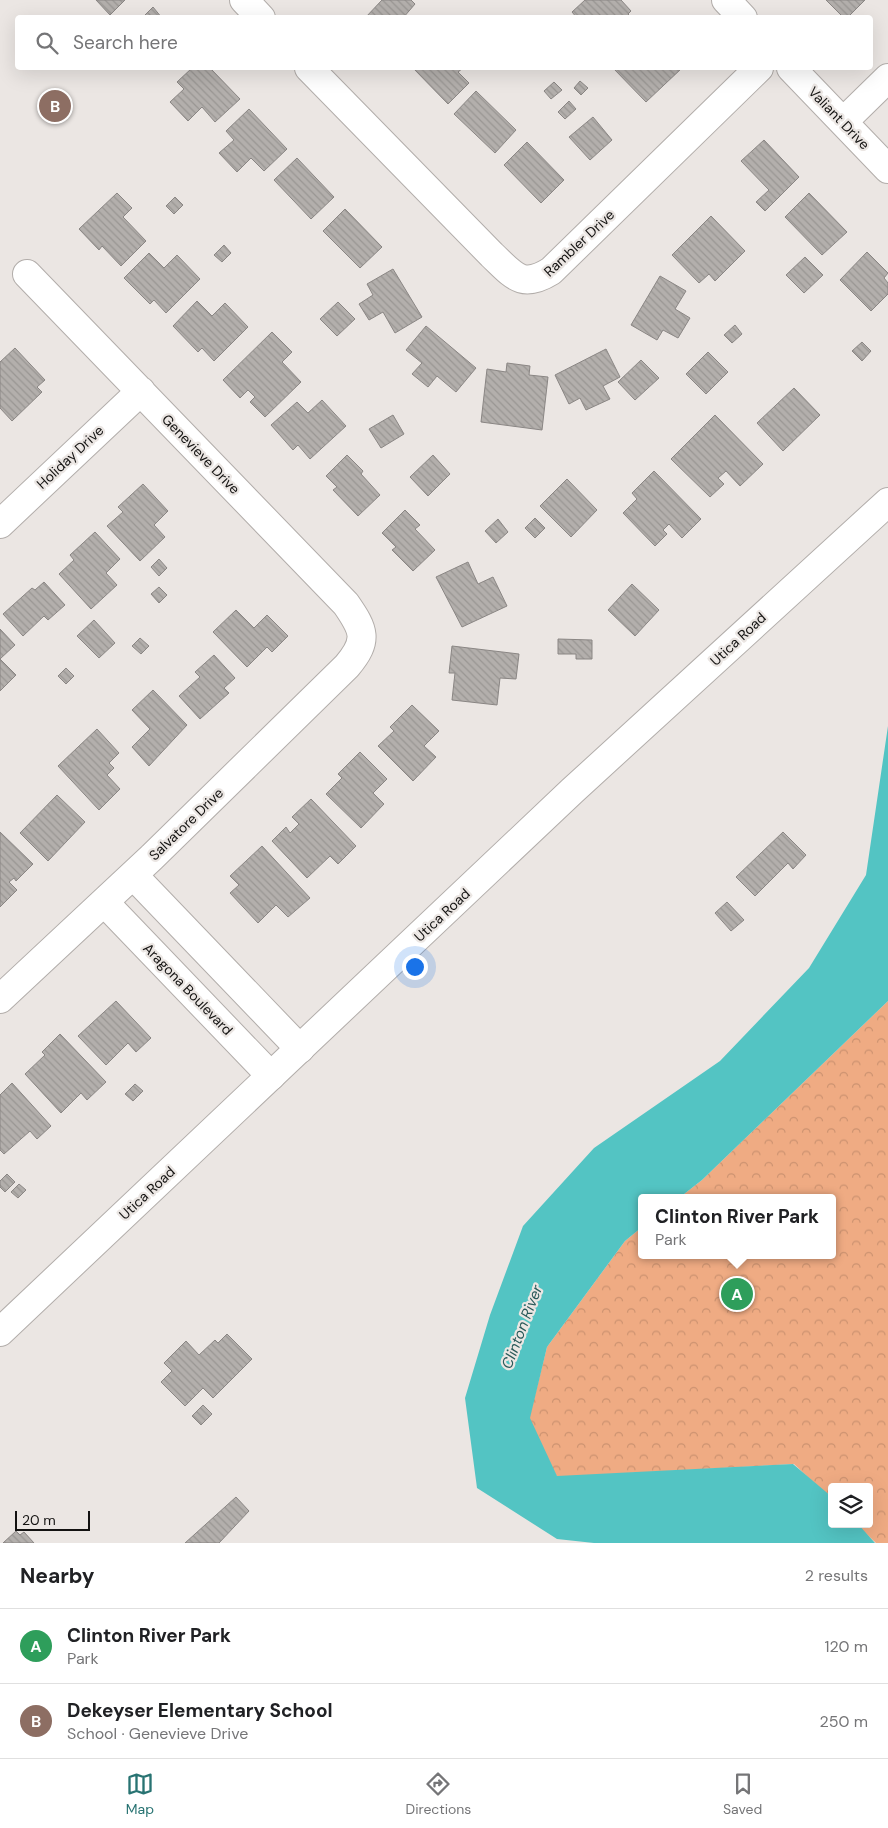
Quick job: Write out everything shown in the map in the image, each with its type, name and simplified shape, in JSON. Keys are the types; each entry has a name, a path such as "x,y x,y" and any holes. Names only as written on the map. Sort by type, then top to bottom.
{"street":[{"path":"244,0 258,15"},
{"path":"726,0 740,15"},
{"name":"Rambler Drive","path":"312,70 492,255 516,276 527,281 537,280 551,272 757,70"},
{"name":"Valiant Drive","path":"793,70 888,168"},
{"path":"843,122 888,78"},
{"name":"Genevieve Drive","path":"27,274 346,604 362,630 363,642"},
{"name":"Holiday Drive","path":"0,524 140,391"},
{"name":"Utica Road","path":"0,1332 572,791 888,502"},
{"name":"Salvatore Drive","path":"0,999 133,875 347,666 359,652 363,642"},
{"path":"133,875 300,1049"},
{"name":"Aragona Boulevard","path":"104,902 271,1076"}],"green space":[{"path":"888,1001 888,1543 876,1543 860,1528 873,1528 873,1483 828,1483 828,1496 794,1464 557,1477 529,1419 547,1347 625,1241 638,1230 638,1259 836,1259 836,1194 684,1194 702,1180"}],"water":[{"name":"Clinton River","path":"888,726 888,1001 702,1180 684,1194 638,1194 638,1230 625,1241 547,1347 530,1418 557,1476 793,1464 828,1494 828,1528 862,1528 875,1543 594,1543 557,1539 477,1488 465,1398 490,1315 523,1226 594,1148 720,1061 809,968 866,875"}],"building":[{"path":"96,0 125,0 110,15"},
{"path":"382,0 411,0 415,4 406,15 368,15"},
{"path":"585,0 621,0 631,11 629,15 574,15 572,12"},
{"path":"826,0 865,0 850,15 841,15"},
{"path":"153,7 160,15 145,15"},
{"path":"190,70 212,70 240,99 215,122 202,107 188,121 170,102 184,89 177,82"},
{"path":"415,70 460,70 458,72 469,83 448,104"},
{"path":"615,70 680,70 646,102"},
{"path":"580,81 588,88 581,95 574,88"},
{"path":"554,82 562,90 551,99 544,91"},
{"path":"476,91 516,130 495,153 454,114"},
{"path":"569,101 576,109 565,119 558,112"},
{"path":"249,109 287,149 264,171 251,158 237,172 219,153 234,140 226,131"},
{"path":"593,117 612,140 590,160 569,137"},
{"path":"764,140 799,177 765,211 756,202 769,190 741,161"},
{"path":"527,142 564,180 541,203 504,165"},
{"path":"297,158 334,197 311,219 274,180"},
{"path":"117,193 132,208 123,217 146,241 121,266 102,246 99,250 79,229"},
{"path":"809,193 847,232 822,255 785,217"},
{"path":"175,197 183,205 174,214 166,206"},
{"path":"345,209 382,247 360,268 323,231"},
{"path":"711,216 745,251 715,281 709,274 699,283 672,255"},
{"path":"224,245 231,253 222,262 214,255"},
{"path":"867,252 888,273 884,278 888,283 888,294 871,311 840,280"},
{"path":"149,253 164,268 177,255 200,279 166,313 154,300 150,304 124,278"},
{"path":"805,257 823,275 804,293 786,275"},
{"path":"393,269 422,317 395,333 383,312 369,320 359,304 373,295 367,284"},
{"path":"660,276 686,291 675,309 690,318 678,338 663,330 657,340 631,325"},
{"path":"197,301 212,316 225,303 248,327 214,361 202,348 198,352 173,326"},
{"path":"338,302 355,319 337,336 320,319"},
{"path":"735,325 742,334 732,343 724,335"},
{"path":"426,326 476,368 456,392 437,376 428,387 412,374 422,363 406,350"},
{"path":"272,332 292,352 282,362 301,382 265,417 250,402 255,397 248,390 240,398 223,380"},
{"path":"862,342 871,351 862,361 852,351"},
{"path":"15,348 45,380 37,387 42,392 12,421 0,408 0,362"},
{"path":"606,349 620,377 603,386 610,399 586,410 580,398 569,404 555,375"},
{"path":"708,352 728,372 706,394 686,374"},
{"path":"641,360 659,378 635,400 618,382"},
{"path":"507,363 530,366 529,375 548,377 542,430 481,422 487,369 506,372"},
{"path":"794,388 820,415 783,451 757,423"},
{"path":"322,400 346,426 310,459 298,445 293,450 271,425 297,402 308,413"},
{"path":"393,415 404,434 381,448 369,429"},
{"path":"715,415 763,464 740,486 726,471 718,478 724,484 710,497 671,459"},
{"path":"347,455 363,471 361,474 380,495 358,516 333,490 337,487 326,476"},
{"path":"433,455 450,474 428,496 410,477"},
{"path":"654,471 701,519 682,538 669,524 663,530 667,534 655,546 623,513 637,499 632,493"},
{"path":"567,479 597,510 571,537 540,506"},
{"path":"143,484 168,511 154,525 165,537 140,561 107,526 123,512 118,507"},
{"path":"405,510 420,525 415,529 435,550 413,571 392,550 396,547 382,533"},
{"path":"535,518 545,528 535,538 525,528"},
{"path":"498,519 508,532 496,543 485,531"},
{"path":"95,532 120,559 106,573 117,585 91,609 59,574 74,560 70,555"},
{"path":"159,559 167,568 159,576 151,567"},
{"path":"468,562 478,584 493,577 507,606 462,627 436,577"},
{"path":"44,582 65,605 48,620 44,616 23,636 3,614 32,588 35,590"},
{"path":"632,584 659,610 635,636 608,610"},
{"path":"159,587 167,595 159,603 151,594"},
{"path":"236,610 254,628 267,615 288,636 272,652 267,647 247,667 213,632"},
{"path":"94,620 115,643 99,658 77,636"},
{"path":"0,629 15,645 0,659"},
{"path":"140,638 149,646 141,654 132,646"},
{"path":"558,639 592,640 592,659 576,659 576,654 558,654"},
{"path":"452,646 519,654 516,679 500,678 497,705 452,700 455,673 449,673"},
{"path":"214,655 235,678 224,688 229,693 200,719 179,696 200,677 195,672"},
{"path":"0,659 16,675 0,691"},
{"path":"66,668 74,676 66,684 58,676"},
{"path":"153,690 187,725 149,766 132,747 150,729 132,710"},
{"path":"412,705 439,731 424,746 436,757 413,781 378,746 394,731 390,727"},
{"path":"97,729 119,753 109,763 114,768 107,775 120,789 99,810 58,766"},
{"path":"360,752 387,779 373,793 384,804 361,828 326,794 342,778 338,774"},
{"path":"57,795 85,822 48,861 20,833"},
{"path":"311,799 356,846 338,864 330,856 307,878 272,841 286,827 290,833 299,824 292,817"},
{"path":"0,832 33,864 16,881 14,878 9,882 17,890 0,907"},
{"path":"783,832 806,855 793,869 788,863 755,896 736,877"},
{"path":"262,846 310,898 288,917 276,905 258,923 230,893 239,885 230,876"},
{"path":"727,902 744,920 731,931 715,913"},
{"path":"116,1001 151,1038 136,1052 128,1043 106,1065 78,1036"},
{"path":"60,1034 106,1082 87,1100 81,1093 61,1113 25,1074 45,1055 42,1052"},
{"path":"12,1083 51,1126 37,1139 30,1131 4,1154 0,1150 0,1095"},
{"path":"135,1084 143,1091 133,1101 125,1094"},
{"path":"7,1174 15,1182 5,1192 0,1187 0,1181"},
{"path":"19,1184 26,1190 18,1198 11,1192"},
{"path":"227,1334 252,1359 213,1398 203,1388 185,1406 161,1382 172,1371 164,1363 186,1341 199,1355 215,1340 218,1343"},
{"path":"203,1405 212,1414 201,1425 192,1416"},
{"path":"236,1497 249,1511 219,1543 185,1543"},
{"path":"16,1531 20,1535 24,1532 34,1543 3,1543"}],"place":[{"name":"Dekeyser Elementary School","path":"55,106"},
{"name":"Clinton River Park","path":"737,1294"}]}
